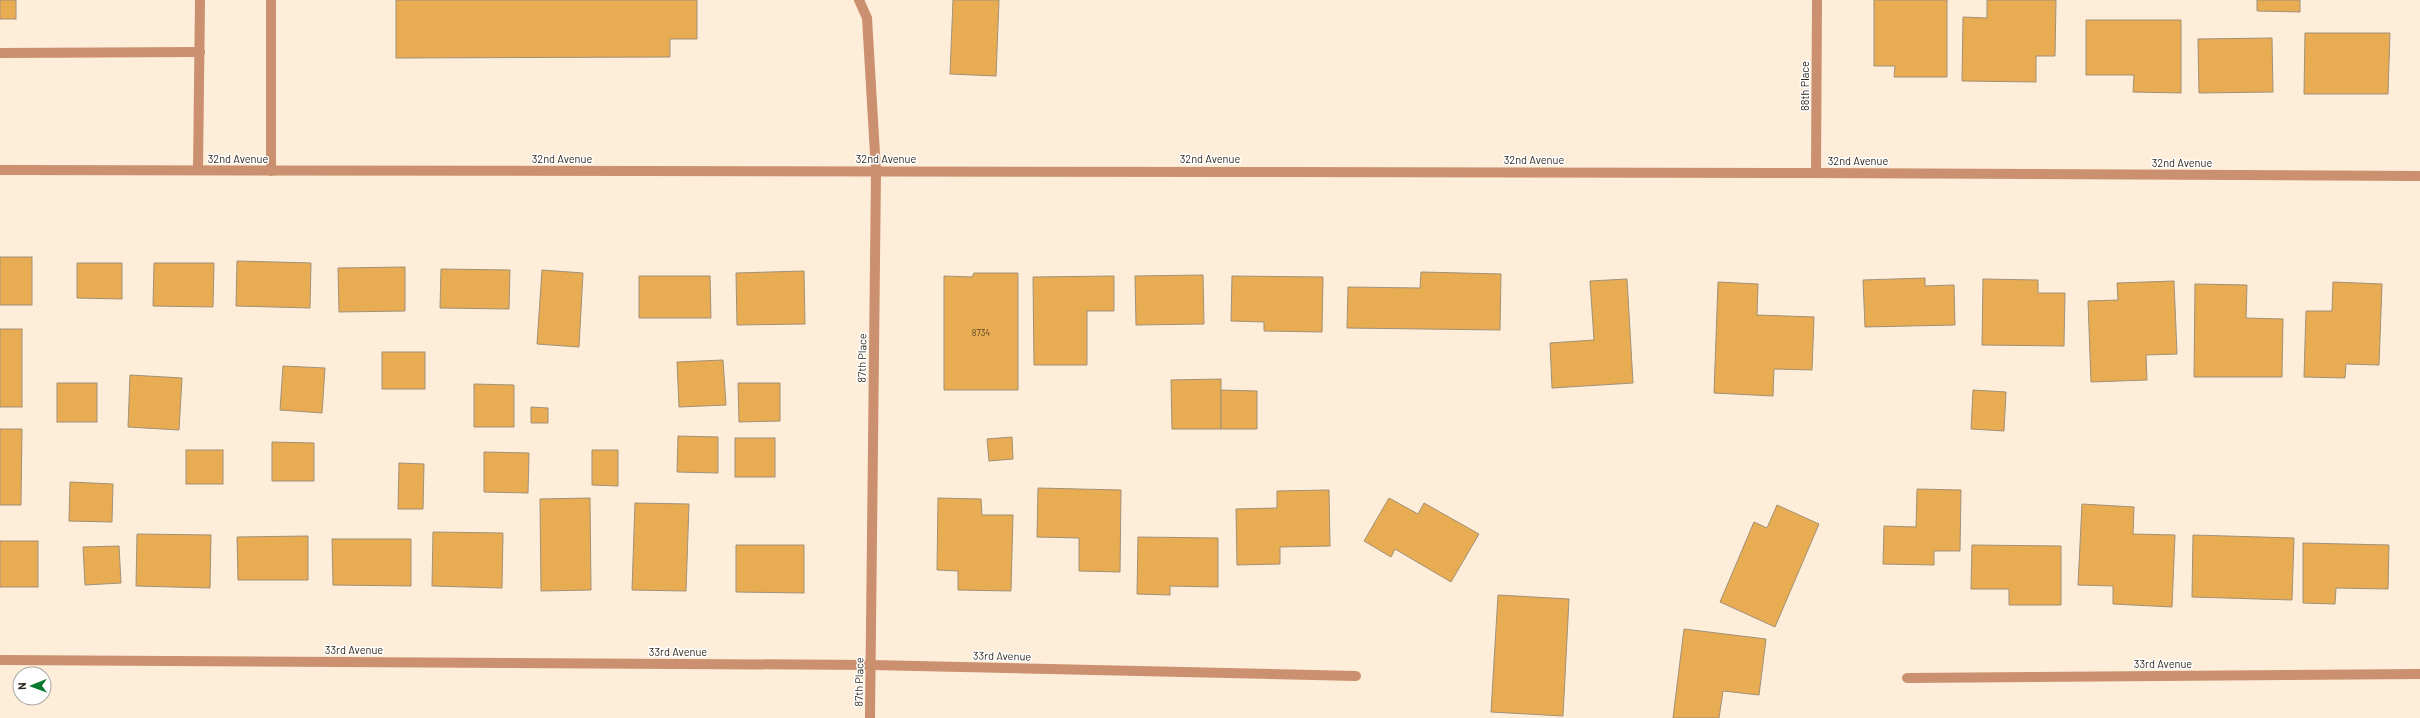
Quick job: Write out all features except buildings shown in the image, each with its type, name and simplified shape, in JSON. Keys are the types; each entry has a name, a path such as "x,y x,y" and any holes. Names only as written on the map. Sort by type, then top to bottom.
{"street":[{"path":"198,170 200,0"},
{"path":"271,0 271,171"},
{"name":"87th Place","path":"859,0 867,18 876,171 870,718"},
{"name":"88th Place","path":"1816,173 1818,0"},
{"path":"0,53 200,52"},
{"name":"32nd Avenue","path":"0,170 1816,173 2420,176"},
{"name":"33rd Avenue","path":"0,660 871,665 1356,676"},
{"name":"33rd Avenue","path":"1907,678 2420,674"}]}
